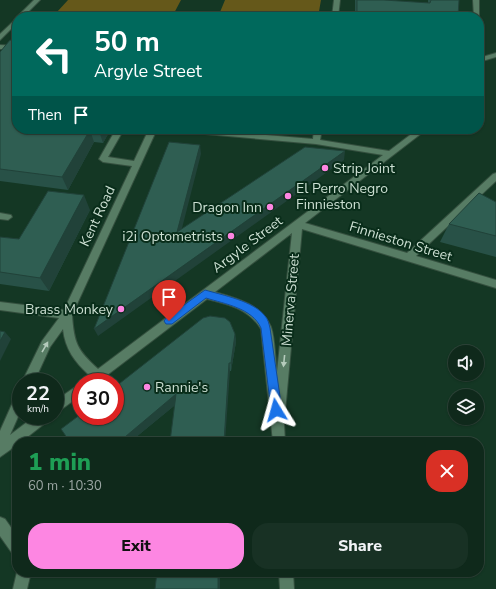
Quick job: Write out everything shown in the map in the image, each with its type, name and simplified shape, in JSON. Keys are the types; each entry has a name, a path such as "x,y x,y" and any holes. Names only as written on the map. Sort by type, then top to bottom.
{"street":[{"path":"25,12 37,0"},
{"path":"336,12 337,0"},
{"path":"476,0 477,12"},
{"path":"0,38 12,25"},
{"path":"0,47 12,48"},
{"path":"484,59 496,55"},
{"path":"484,61 496,62"},
{"path":"117,134 103,159 137,164"},
{"name":"Kent Road","path":"32,373 46,344 67,315 151,134"},
{"path":"227,134 316,142 391,154"},
{"path":"316,142 317,134"},
{"name":"Argyle Street","path":"101,373 417,134"},
{"path":"408,258 496,176"},
{"name":"Finnieston Street","path":"298,224 496,284"},
{"name":"Minerva Street","path":"278,423 298,224"},
{"name":"Minerva Street","path":"205,294 245,307 262,319 266,328 279,437"},
{"path":"0,306 67,315"},
{"name":"Kent Road","path":"67,315 67,335 71,346 89,373"},
{"path":"64,401 72,395"},
{"path":"0,445 12,418"},
{"path":"18,437 33,425"},
{"path":"0,451 12,442"},
{"path":"0,524 12,541"},
{"path":"20,589 23,577"},
{"path":"286,577 287,589"}],"shaded area":[{"path":"68,0 181,0 175,12 57,12"},
{"path":"225,0 321,0 319,12 220,12"}],"building":[{"path":"357,0 430,3 431,0 459,0 458,12 357,12"},
{"path":"10,40 12,40 12,134 88,134 62,177 0,169 0,52"},
{"path":"169,142 200,145 177,232 305,147 345,151 94,329"},
{"path":"48,191 84,195 40,278 0,272 0,237 19,239"},
{"path":"479,193 496,202 496,236 449,224"},
{"path":"210,316 225,318 230,322 235,334 231,363 229,363 224,437 171,437 176,394 125,437 67,437 61,429 72,421 72,425 124,425 124,380 203,318"},
{"path":"0,331 5,332 0,341"},
{"path":"156,577 218,577 218,589 155,589"}],"place":[{"name":"Strip Joint","path":"325,168"},
{"name":"El Perro Negro Finnieston","path":"288,196"},
{"name":"Dragon Inn","path":"270,207"},
{"name":"i2i Optometrists","path":"231,236"},
{"name":"Brass Monkey","path":"121,309"},
{"name":"Rannie's","path":"147,387"}],"route":[{"path":"169,321 205,294 233,302 251,310 262,319 266,328 276,410"}]}
